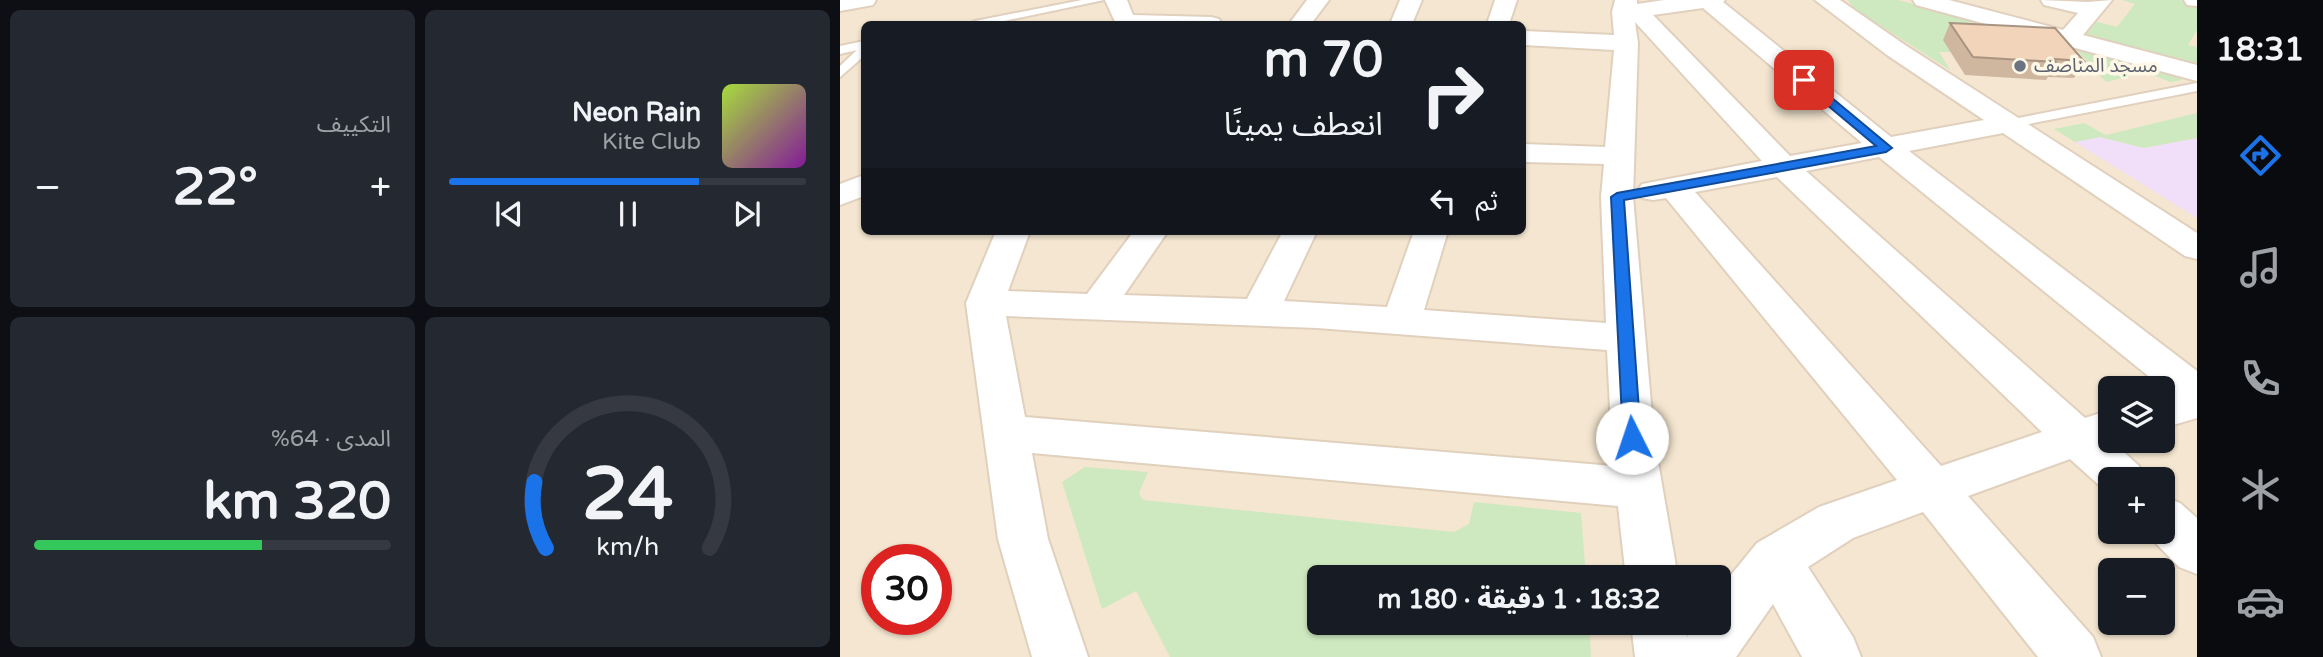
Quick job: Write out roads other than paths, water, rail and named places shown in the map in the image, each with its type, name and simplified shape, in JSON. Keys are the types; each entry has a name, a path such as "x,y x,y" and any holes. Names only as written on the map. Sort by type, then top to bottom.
{"street":[{"path":"840,4 865,0"},
{"path":"1182,21 1220,0"},
{"path":"1302,21 1318,0"},
{"path":"1402,21 1411,0"},
{"path":"1499,21 1506,0"},
{"path":"1526,37 1714,0"},
{"path":"1826,0 2197,248"},
{"path":"1924,0 2197,73"},
{"path":"2052,0 2096,5"},
{"path":"1708,1 1886,148 2197,394"},
{"path":"2068,38 2096,5"},
{"path":"1121,15 1158,21"},
{"path":"1628,16 1617,197 1632,438 1650,565"},
{"path":"1628,16 1783,166 2094,431 2115,467"},
{"path":"1617,197 2008,124"},
{"path":"1526,153 1620,156"},
{"path":"840,196 861,186"},
{"path":"1674,187 1772,305 1934,487 2073,657"},
{"path":"1011,235 985,303 1023,539 1060,657"},
{"path":"1097,307 1149,235"},
{"path":"1259,313 1298,235"},
{"path":"1401,321 1430,235"},
{"path":"985,303 1259,313 1626,338"},
{"path":"2175,408 2197,402"},
{"path":"1707,657 1719,633 1775,560 1836,522 2094,431"},
{"path":"1005,433 1639,488"},
{"path":"2175,530 2197,551"},
{"path":"1775,560 1833,657"},
{"path":"1660,635 1663,657"}],"lane":[{"path":"990,21 1099,0"},
{"path":"840,50 861,47"},
{"path":"840,73 861,50"},
{"path":"2008,124 2197,87"}],"place":[{"name":"مسجد المناصف","path":"2020,66"}]}
